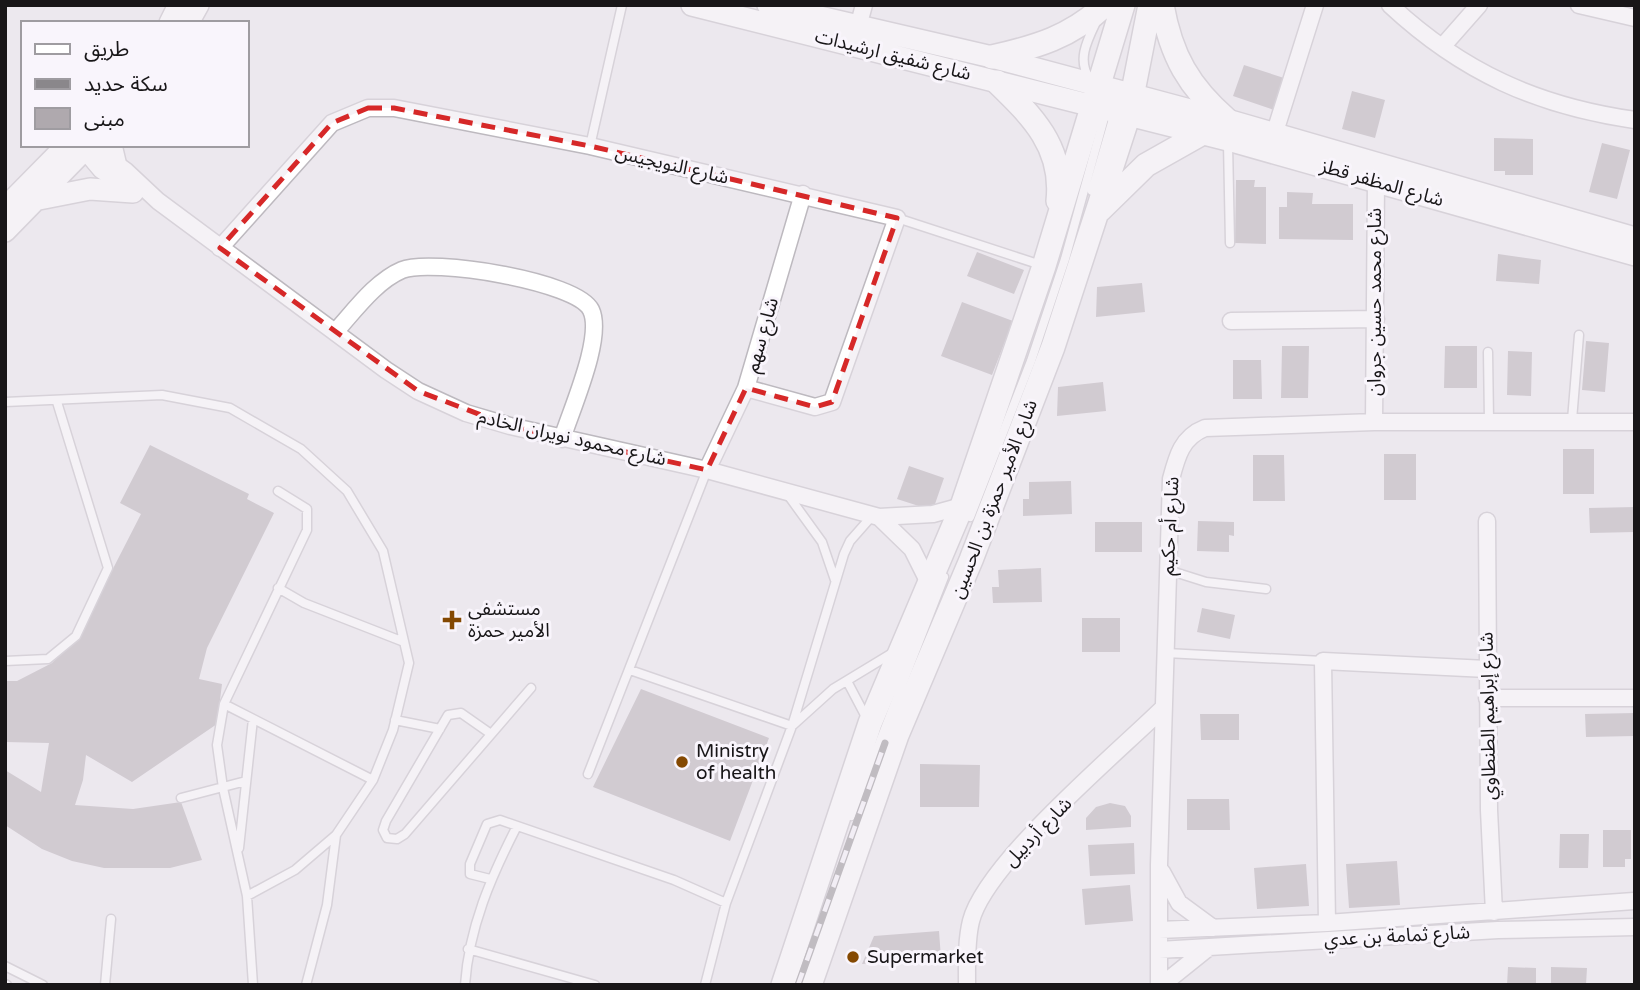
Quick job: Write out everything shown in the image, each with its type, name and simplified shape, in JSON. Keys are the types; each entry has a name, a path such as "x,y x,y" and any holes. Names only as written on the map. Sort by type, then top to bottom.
{"main road":[{"path":"992,57 1045,45 1082,25 1105,5"},
{"name":"شارع الأمير حمزة بن الحسين","path":"810,985 897,735 971,560 1053,347 1095,215 1112,105 1123,5"},
{"name":"شارع الأمير حمزة بن الحسين","path":"783,985 870,723 929,583 963,517 1054,231 1112,105 1150,5"},
{"path":"1162,5 1170,39 1188,79 1228,130"},
{"path":"997,82 1042,128 1049,142 1057,169 1059,190 1054,231"},
{"path":"1095,215 1113,194 1146,165 1201,134"}],"street":[{"name":"شارع شفيق ارشيدات","path":"692,5 997,82 1112,105"},
{"name":"شارع شفيق ارشيدات","path":"768,5 992,57 1112,105"},
{"path":"858,27 864,5"},
{"path":"1274,135 1315,5"},
{"path":"1390,5 1442,47 1500,84 1558,104 1635,120"},
{"path":"1442,47 1479,5"},
{"path":"1579,5 1635,18"},
{"path":"174,21 193,10"},
{"name":"شارع المظفر قطز","path":"1112,105 1228,130 1274,135 1635,237"},
{"name":"شارع المظفر قطز","path":"1112,105 1201,134 1228,130 1376,181 1635,255"},
{"name":"شارع النويجيس","path":"220,248 332,123 368,108 394,108 590,146 897,218"},
{"path":"5,231 37,200 81,147"},
{"path":"5,208 81,147"},
{"name":"شارع محمود نويران الخادم","path":"83,147 111,178 133,192 158,201"},
{"name":"شارع محمود نويران الخادم","path":"86,147 113,153 158,201 386,370 440,403 510,426 707,470 876,516 933,514 963,517"},
{"name":"شارع محمد حسين جروان","path":"1374,422 1376,181"},
{"path":"37,200 90,189 133,192"},
{"name":"شارع سهم","path":"707,470 746,388 803,194"},
{"path":"746,388 815,407 832,402 897,218"},
{"path":"336,331 387,277 406,268 428,266 487,273 564,289 585,301 591,310 595,331 562,439"},
{"path":"1231,321 1376,319"},
{"name":"شارع أم حكيم","path":"1161,985 1159,865 1171,479 1177,457 1191,434 1206,428 1374,422 1635,422"},
{"name":"شارع محمود نويران الخادم","path":"876,516 912,549 929,583"},
{"name":"شارع إبراهيم الطنطاوي","path":"1488,521 1487,698 1494,912"},
{"path":"1327,923 1324,661 1487,669"},
{"path":"1487,698 1635,698"},
{"name":"شارع أردبيل","path":"967,985 971,920 985,889 1023,844 1163,708"},
{"path":"1159,865 1178,903 1213,928"},
{"path":"1634,900 1631,909 1635,925"},
{"name":"شارع ثمامة بن عدي","path":"1159,930 1327,923 1634,900"},
{"name":"شارع ثمامة بن عدي","path":"1160,950 1458,932 1635,925"},
{"path":"1161,985 1208,948"}],"lane":[{"path":"590,146 622,5"},
{"path":"1105,5 1083,56 1086,73 1112,105"},
{"path":"963,517 1031,361 1112,105"},
{"path":"968,538 1046,347 1112,105"},
{"path":"1228,130 1230,243"},
{"path":"897,218 1044,266"},
{"path":"1573,420 1579,335"},
{"path":"1488,352 1489,421"},
{"path":"5,402 57,402 162,395 230,408 301,449 347,491 383,551 409,663 395,720 373,780 336,835 295,870 247,896"},
{"path":"5,661 48,659 76,636 108,568 57,402"},
{"path":"588,774 707,470"},
{"path":"784,490 822,542 835,580"},
{"path":"253,985 247,896 223,788 217,745 224,704 307,530 307,509 278,491"},
{"path":"705,985 726,903 792,726 849,541 876,516"},
{"path":"849,821 877,742 950,563"},
{"path":"1168,570 1206,582 1266,589"},
{"path":"801,985 881,755 953,575"},
{"path":"278,588 304,603 404,642"},
{"path":"792,726 833,689 903,647"},
{"path":"1165,653 1324,661"},
{"path":"630,670 792,726"},
{"path":"847,681 870,723"},
{"path":"491,734 457,712 448,715 386,821 383,830 387,838 397,839 405,834 531,688"},
{"path":"224,704 373,780"},
{"path":"238,855 253,719"},
{"path":"395,720 440,729"},
{"path":"181,798 246,781"},
{"path":"490,879 470,874 469,869 485,827 494,820 674,880 726,903"},
{"path":"465,985 468,949 490,879 517,826"},
{"path":"306,985 327,905 336,835"},
{"path":"792,985 840,847"},
{"path":"105,985 111,919"},
{"path":"468,949 596,985"},
{"path":"5,966 43,985"}],"highlighted area":[{"path":"368,108 394,108 590,146 897,218 832,402 815,407 746,388 707,470 510,426 418,391 220,248 332,123"}],"building":[{"path":"1244,65 1284,78 1274,110 1233,96"},
{"path":"1352,91 1385,100 1375,138 1342,129"},
{"path":"1494,138 1533,139 1533,175 1505,175 1505,171 1494,171"},
{"path":"1602,143 1630,150 1617,199 1589,192"},
{"path":"1236,180 1255,180 1254,187 1266,187 1266,244 1235,243"},
{"path":"1287,192 1313,193 1312,204 1353,204 1353,240 1279,239 1279,207 1287,207"},
{"path":"977,252 1024,270 1014,294 967,276"},
{"path":"1498,254 1541,260 1539,284 1496,281"},
{"path":"1142,283 1145,312 1096,317 1097,287"},
{"path":"962,302 1013,321 992,375 941,356"},
{"path":"1586,341 1609,343 1605,392 1582,390"},
{"path":"1282,346 1309,346 1308,398 1281,398"},
{"path":"1445,346 1477,346 1477,388 1444,388"},
{"path":"1508,351 1532,352 1531,396 1507,395"},
{"path":"1233,360 1261,360 1262,399 1233,399"},
{"path":"1103,382 1106,411 1057,416 1058,387"},
{"path":"150,445 249,494 247,499 274,513 207,648 199,679 222,684 217,724 132,782 86,755 83,780 75,805 133,809 181,802 202,860 170,868 104,868 72,861 42,849 5,825 5,770 41,792 49,743 5,742 5,681 17,681 52,663 81,631 141,514 120,503"},
{"path":"1563,449 1594,449 1594,494 1563,494"},
{"path":"1384,454 1416,454 1416,500 1384,500"},
{"path":"1253,455 1284,455 1285,501 1253,501"},
{"path":"909,466 944,478 935,504 925,508 897,499"},
{"path":"1071,481 1072,514 1023,516 1023,499 1029,499 1029,482"},
{"path":"1635,507 1635,532 1590,533 1589,508"},
{"path":"1198,521 1234,522 1234,536 1229,535 1229,552 1197,551"},
{"path":"1095,522 1142,522 1142,552 1095,552"},
{"path":"1041,568 1042,602 993,603 992,587 999,587 998,570"},
{"path":"1202,608 1235,615 1230,639 1197,632"},
{"path":"1082,618 1120,618 1120,652 1082,652"},
{"name":"Ministry of health","path":"641,689 769,738 730,841 593,787"},
{"path":"1635,713 1635,736 1586,737 1585,714"},
{"path":"1200,714 1239,714 1239,740 1201,740"},
{"path":"920,764 980,765 979,807 920,807"},
{"path":"1187,799 1229,799 1230,830 1187,830"},
{"path":"1110,803 1125,806 1131,816 1131,827 1086,830 1086,818 1096,807"},
{"path":"1603,830 1631,830 1631,859 1625,859 1625,867 1603,867"},
{"path":"1560,834 1589,834 1588,868 1559,868"},
{"path":"1134,843 1135,874 1090,876 1088,845"},
{"path":"1397,861 1400,905 1349,908 1346,864"},
{"path":"1306,864 1309,906 1257,909 1254,868"},
{"path":"1130,885 1133,921 1085,925 1082,889"},
{"path":"939,931 941,958 862,964 874,936"},
{"path":"1508,967 1536,968 1536,985 1507,985"},
{"path":"1551,967 1587,968 1586,985 1551,985"}],"railway":[{"path":"798,985 885,743"}],"place":[{"name":"مستشفى الأمير حمزة","path":"452,620"},
{"name":"Ministry of health","path":"682,762"},
{"name":"Supermarket","path":"853,957"}]}
